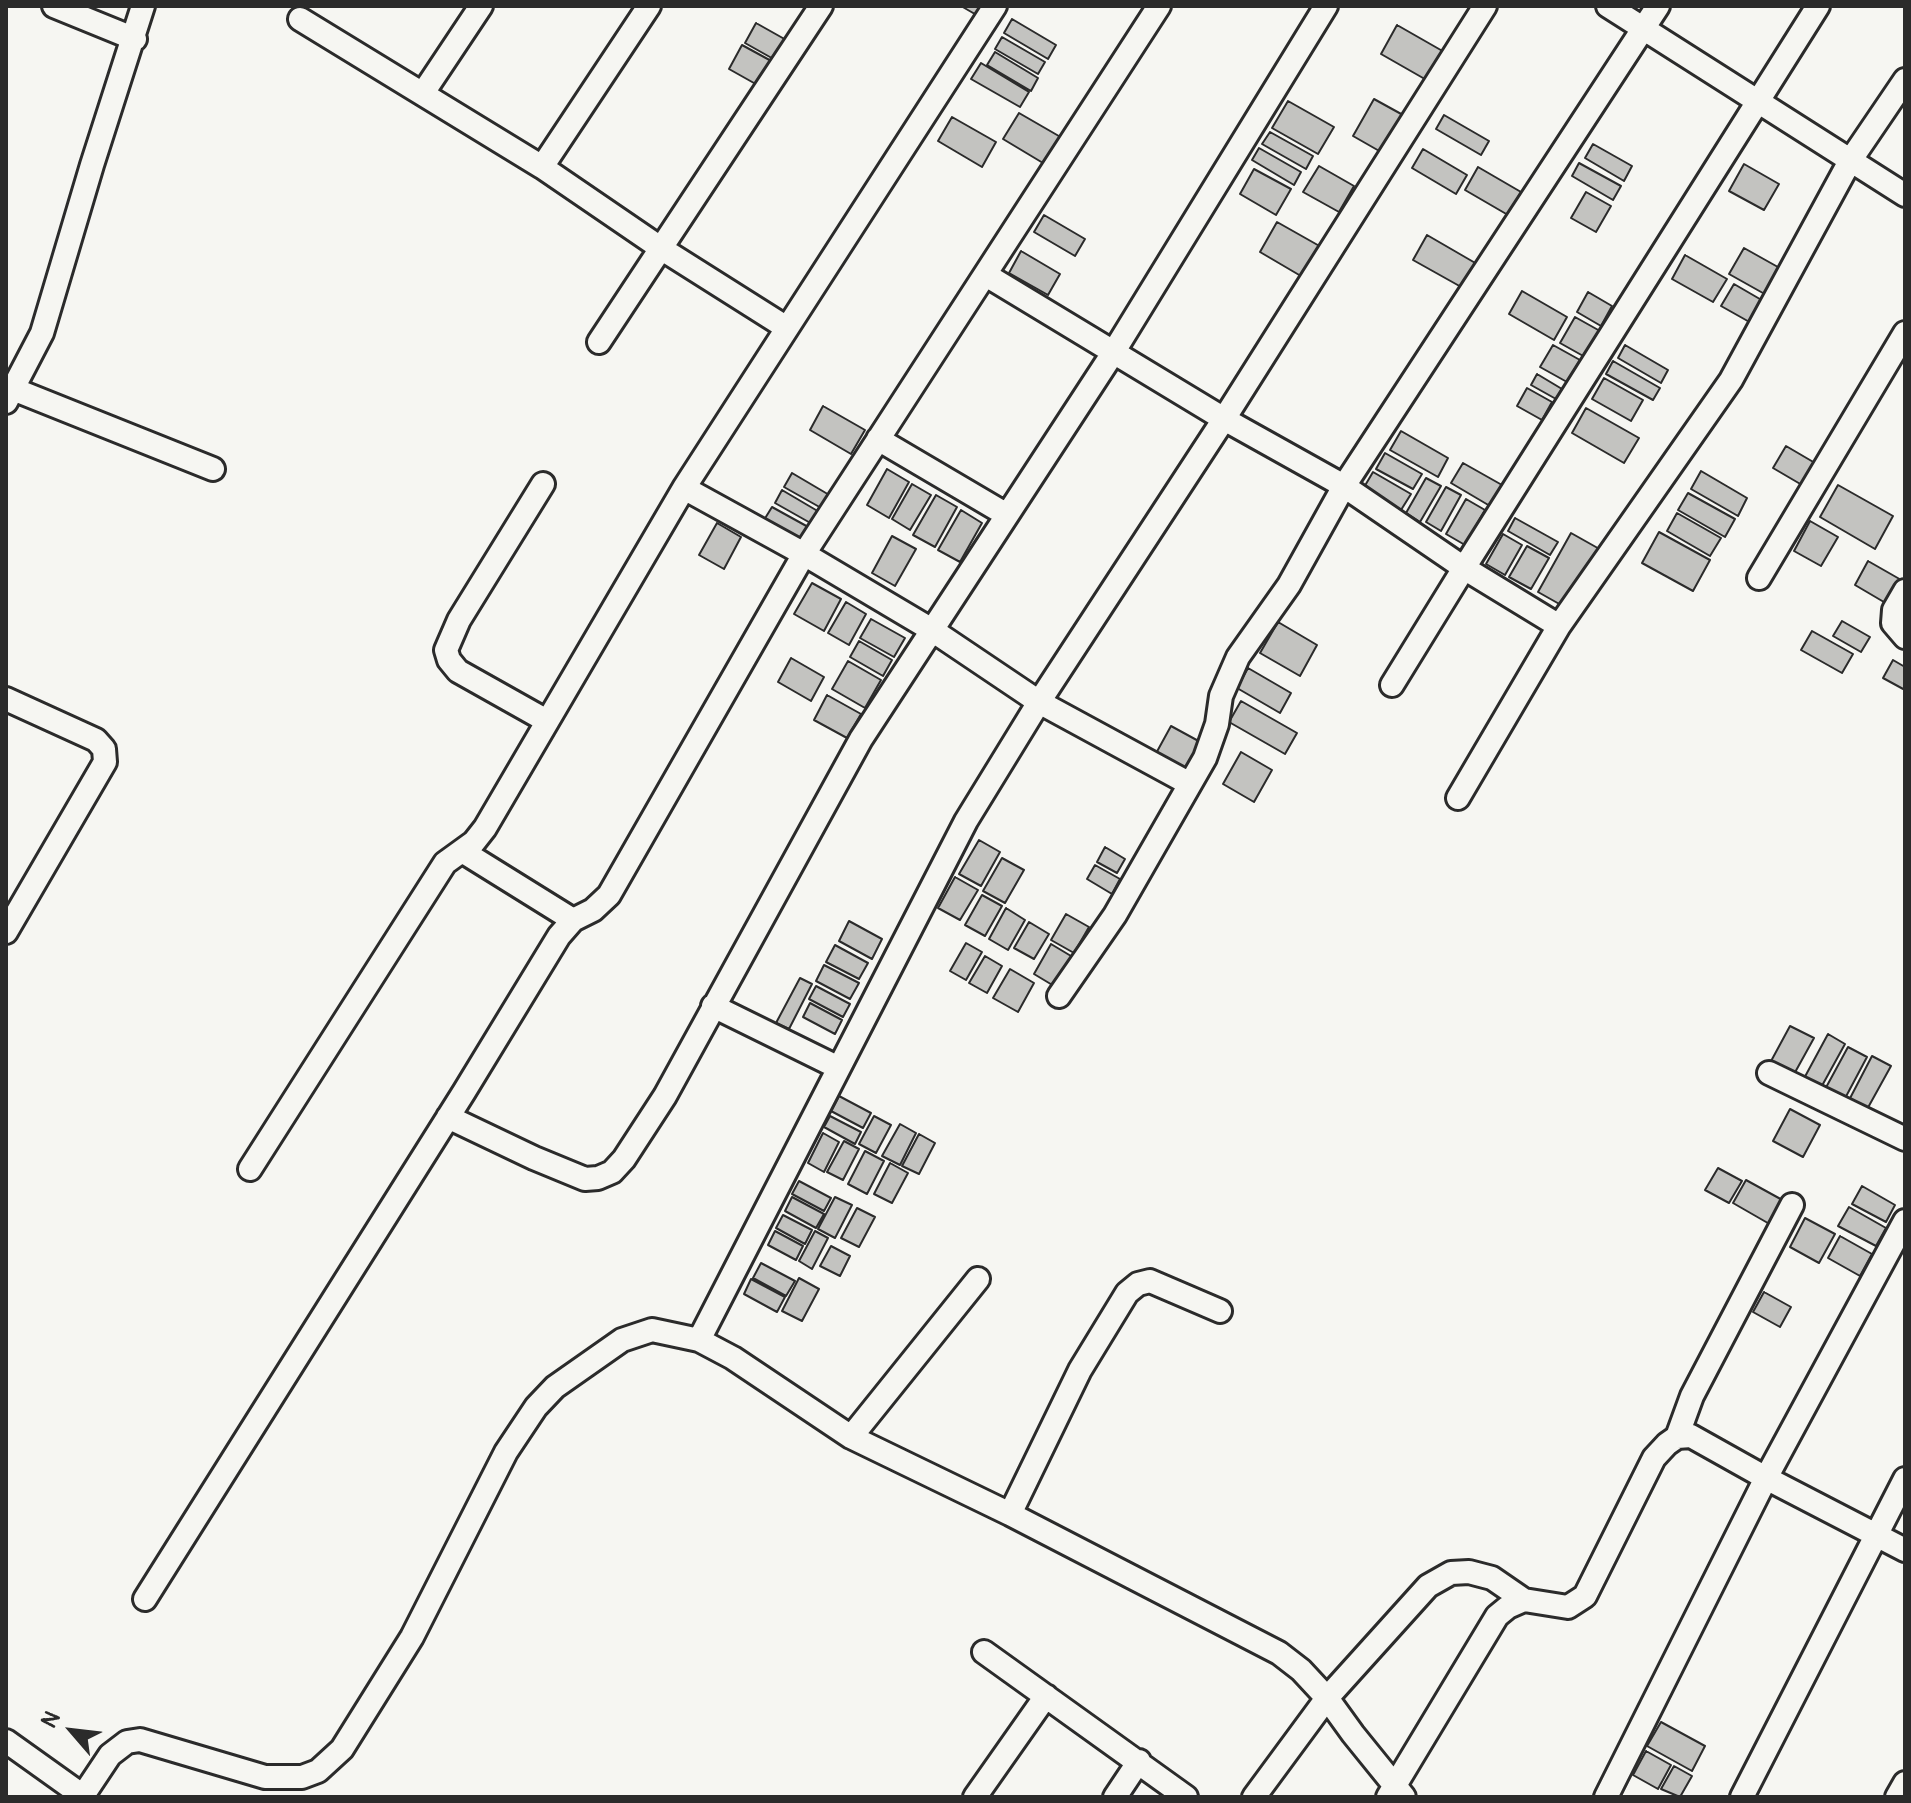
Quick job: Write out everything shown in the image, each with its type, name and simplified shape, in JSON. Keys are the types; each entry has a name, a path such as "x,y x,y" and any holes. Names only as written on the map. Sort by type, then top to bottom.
{"street":[{"path":"54,6 135,39"},
{"path":"143,6 42,333 10,395 213,469"},
{"path":"423,93 481,6"},
{"path":"542,167 649,6"},
{"path":"599,342 821,6"},
{"path":"250,1169 445,863 474,842 485,828 684,488 995,6"},
{"path":"145,1599 559,936 573,920 593,910 609,895 804,554 1159,6"},
{"path":"448,1117 585,1179 612,1172 624,1159 665,1096 861,739 1113,353 1326,6"},
{"path":"699,1340 966,821 1485,6"},
{"path":"1608,6 1905,195"},
{"path":"1059,996 1115,915 1190,784 1213,740 1221,696 1229,673 1289,585 1344,486 1658,6"},
{"path":"1392,685 1818,6"},
{"path":"300,19 542,167 662,249 787,328"},
{"path":"1458,798 1559,626 1731,380 1850,161 1905,80"},
{"path":"986,275 1224,419 1344,486 1464,568 1559,626"},
{"path":"1759,578 1905,333"},
{"path":"878,439 1007,515"},
{"path":"543,484 459,620 446,650 458,671 547,721"},
{"path":"684,488 932,630 1039,702 1190,784"},
{"path":"1905,591 1894,610 1893,623 1905,637"},
{"path":"6,699 96,740 104,749 105,762 6,932"},
{"path":"462,851 573,920"},
{"path":"713,1006 837,1067"},
{"path":"1769,1073 1905,1139"},
{"path":"1254,1797 1327,1698 1418,1595 1451,1573 1469,1572 1492,1578 1524,1600 1568,1607 1585,1596 1654,1458 1677,1437 1692,1396 1792,1205"},
{"path":"1606,1797 1766,1478 1905,1221"},
{"path":"851,1437 978,1279"},
{"path":"1010,1514 1080,1370 1127,1293 1138,1284 1150,1281 1220,1311"},
{"path":"6,1741 82,1797 110,1755 127,1742 140,1740 265,1777 302,1777 318,1771 342,1749 412,1637 506,1452 536,1407 555,1387 622,1340 652,1330 699,1340 733,1358 851,1437 1010,1514 1279,1653 1301,1670 1327,1698 1396,1793 1497,1616 1524,1600"},
{"path":"1677,1437 1691,1436 1905,1550"},
{"path":"1742,1797 1905,1479"},
{"path":"984,1652 1186,1797"},
{"path":"975,1797 1046,1696"},
{"path":"1115,1797 1139,1761"},
{"path":"1897,1797 1905,1783"}],"building":[{"path":"961,6 987,6 980,17"},
{"path":"1012,19 1056,45 1048,59 1004,33"},
{"path":"756,23 788,41 777,61 745,43"},
{"path":"1397,25 1446,53 1430,82 1381,54"},
{"path":"1002,37 1045,62 1038,74 995,49"},
{"path":"742,45 775,63 761,87 729,69"},
{"path":"995,52 1038,78 1031,91 987,65"},
{"path":"981,63 1029,92 1020,107 971,79"},
{"path":"1374,99 1403,115 1381,152 1353,136"},
{"path":"1288,101 1334,127 1318,154 1272,128"},
{"path":"1019,113 1064,139 1048,166 1003,139"},
{"path":"1444,115 1489,141 1481,155 1436,129"},
{"path":"952,117 996,142 982,167 938,141"},
{"path":"1270,132 1313,156 1306,169 1262,144"},
{"path":"1593,144 1632,166 1624,181 1585,158"},
{"path":"1259,148 1301,172 1294,185 1252,160"},
{"path":"1423,149 1467,175 1456,194 1412,168"},
{"path":"1579,163 1621,186 1613,200 1572,176"},
{"path":"1744,164 1779,184 1764,210 1729,191"},
{"path":"1319,166 1354,186 1339,212 1303,192"},
{"path":"1478,167 1521,192 1508,215 1465,190"},
{"path":"1254,169 1291,189 1276,215 1240,194"},
{"path":"1586,192 1611,206 1596,232 1571,218"},
{"path":"1044,215 1085,239 1075,256 1034,232"},
{"path":"1277,222 1323,248 1306,279 1260,252"},
{"path":"1427,235 1477,264 1463,288 1413,260"},
{"path":"1744,248 1785,271 1770,297 1729,274"},
{"path":"1021,251 1060,274 1048,295 1009,273"},
{"path":"1685,255 1727,279 1713,302 1672,279"},
{"path":"1734,284 1765,302 1753,324 1721,306"},
{"path":"1522,291 1567,317 1554,340 1509,314"},
{"path":"1588,292 1612,306 1601,326 1577,312"},
{"path":"1575,317 1600,331 1585,357 1560,343"},
{"path":"1553,345 1580,360 1567,382 1540,367"},
{"path":"1625,345 1668,370 1661,383 1618,358"},
{"path":"1613,361 1660,388 1653,400 1606,374"},
{"path":"1537,374 1562,389 1556,399 1531,385"},
{"path":"1604,378 1643,400 1631,421 1592,399"},
{"path":"1527,388 1552,402 1542,420 1517,406"},
{"path":"823,406 865,430 851,454 810,430"},
{"path":"1586,408 1639,438 1624,463 1572,433"},
{"path":"1401,431 1448,458 1438,477 1390,450"},
{"path":"1786,446 1815,463 1802,485 1773,468"},
{"path":"1385,453 1422,474 1413,489 1376,469"},
{"path":"1463,463 1502,485 1490,506 1451,483"},
{"path":"887,469 909,482 889,518 867,505"},
{"path":"1701,471 1747,498 1738,516 1691,489"},
{"path":"1373,472 1411,494 1401,510 1363,489"},
{"path":"792,473 831,496 823,509 784,487"},
{"path":"1426,478 1441,486 1420,522 1406,513"},
{"path":"912,484 931,495 910,530 892,519"},
{"path":"1838,485 1893,516 1875,549 1820,517"},
{"path":"1446,487 1461,495 1441,531 1426,522"},
{"path":"782,490 821,513 814,525 775,503"},
{"path":"1688,493 1735,519 1725,537 1678,510"},
{"path":"936,495 957,507 935,547 913,535"},
{"path":"1466,499 1485,510 1465,545 1446,534"},
{"path":"772,507 810,528 802,542 764,520"},
{"path":"961,510 982,523 960,562 938,550"},
{"path":"1677,513 1721,538 1710,556 1667,531"},
{"path":"1515,518 1558,542 1550,555 1508,531"},
{"path":"1810,521 1838,537 1821,566 1794,551"},
{"path":"717,523 741,537 724,569 699,555"},
{"path":"1659,532 1710,560 1693,591 1642,563"},
{"path":"1571,533 1603,551 1570,610 1538,592"},
{"path":"1503,534 1522,545 1505,575 1486,564"},
{"path":"892,536 916,549 895,586 872,573"},
{"path":"1527,546 1549,558 1531,589 1509,577"},
{"path":"1868,561 1903,581 1889,605 1855,585"},
{"path":"812,583 841,599 824,631 794,614"},
{"path":"846,602 866,614 849,645 828,633"},
{"path":"871,619 905,638 894,657 860,638"},
{"path":"1842,621 1870,637 1861,652 1833,636"},
{"path":"1278,622 1317,645 1300,676 1260,653"},
{"path":"1812,631 1853,654 1842,673 1801,650"},
{"path":"859,641 892,660 883,676 850,657"},
{"path":"791,658 824,677 811,701 778,682"},
{"path":"1893,660 1905,667 1905,690 1883,678"},
{"path":"848,661 881,680 865,708 832,689"},
{"path":"1248,668 1291,693 1280,713 1237,688"},
{"path":"827,695 861,714 847,738 814,720"},
{"path":"1241,701 1297,733 1285,754 1229,722"},
{"path":"1171,726 1204,744 1187,776 1154,757"},
{"path":"1241,752 1272,770 1254,802 1223,784"},
{"path":"979,840 1000,852 981,886 959,874"},
{"path":"1105,847 1125,859 1117,873 1097,862"},
{"path":"1002,858 1024,870 1005,903 983,891"},
{"path":"1095,865 1120,879 1112,894 1087,879"},
{"path":"955,877 978,890 960,920 938,908"},
{"path":"982,895 1002,906 985,936 965,925"},
{"path":"1006,908 1025,920 1008,950 989,939"},
{"path":"1066,914 1089,927 1074,953 1051,940"},
{"path":"849,921 882,939 872,959 839,941"},
{"path":"1029,922 1049,934 1034,959 1014,948"},
{"path":"966,943 982,952 966,980 950,971"},
{"path":"1051,944 1076,959 1059,989 1034,974"},
{"path":"835,945 868,963 859,979 826,962"},
{"path":"985,956 1002,966 987,993 969,983"},
{"path":"824,965 859,983 850,999 816,981"},
{"path":"1010,969 1034,983 1018,1012 993,998"},
{"path":"800,978 812,984 789,1029 776,1023"},
{"path":"816,986 850,1004 843,1017 809,999"},
{"path":"810,1003 842,1020 835,1034 803,1017"},
{"path":"1790,1026 1814,1038 1793,1076 1770,1063"},
{"path":"1828,1034 1845,1044 1818,1093 1801,1084"},
{"path":"1848,1047 1867,1057 1842,1104 1823,1093"},
{"path":"1872,1056 1891,1066 1865,1113 1847,1104"},
{"path":"839,1096 871,1113 863,1128 831,1111"},
{"path":"1790,1109 1820,1125 1803,1157 1773,1141"},
{"path":"830,1116 861,1132 855,1144 824,1127"},
{"path":"874,1116 891,1125 876,1153 859,1144"},
{"path":"900,1124 916,1133 900,1165 882,1156"},
{"path":"823,1133 839,1142 824,1172 808,1163"},
{"path":"919,1134 935,1143 919,1174 902,1166"},
{"path":"844,1141 859,1149 843,1180 827,1172"},
{"path":"865,1151 884,1161 867,1194 848,1184"},
{"path":"890,1163 908,1173 892,1203 874,1194"},
{"path":"1718,1168 1742,1181 1729,1203 1705,1190"},
{"path":"1746,1180 1786,1202 1773,1226 1733,1203"},
{"path":"799,1181 831,1198 824,1211 792,1194"},
{"path":"1862,1186 1895,1205 1886,1222 1852,1204"},
{"path":"792,1197 824,1214 816,1228 785,1211"},
{"path":"835,1197 852,1205 835,1238 818,1229"},
{"path":"1849,1207 1886,1228 1876,1246 1838,1226"},
{"path":"857,1208 875,1217 859,1247 841,1238"},
{"path":"783,1215 812,1230 805,1244 776,1228"},
{"path":"1805,1218 1835,1234 1819,1263 1790,1247"},
{"path":"775,1231 803,1246 796,1260 768,1245"},
{"path":"815,1231 828,1238 812,1269 799,1261"},
{"path":"1840,1236 1872,1254 1860,1276 1828,1258"},
{"path":"831,1246 850,1256 840,1276 820,1266"},
{"path":"761,1263 795,1281 786,1296 753,1278"},
{"path":"799,1278 819,1289 802,1321 782,1311"},
{"path":"751,1279 785,1297 777,1312 744,1294"},
{"path":"1764,1292 1791,1307 1780,1327 1753,1312"},
{"path":"1661,1722 1705,1746 1692,1771 1647,1746"},
{"path":"1646,1751 1671,1765 1658,1789 1633,1775"},
{"path":"1674,1766 1692,1776 1680,1797 1661,1789"}]}
